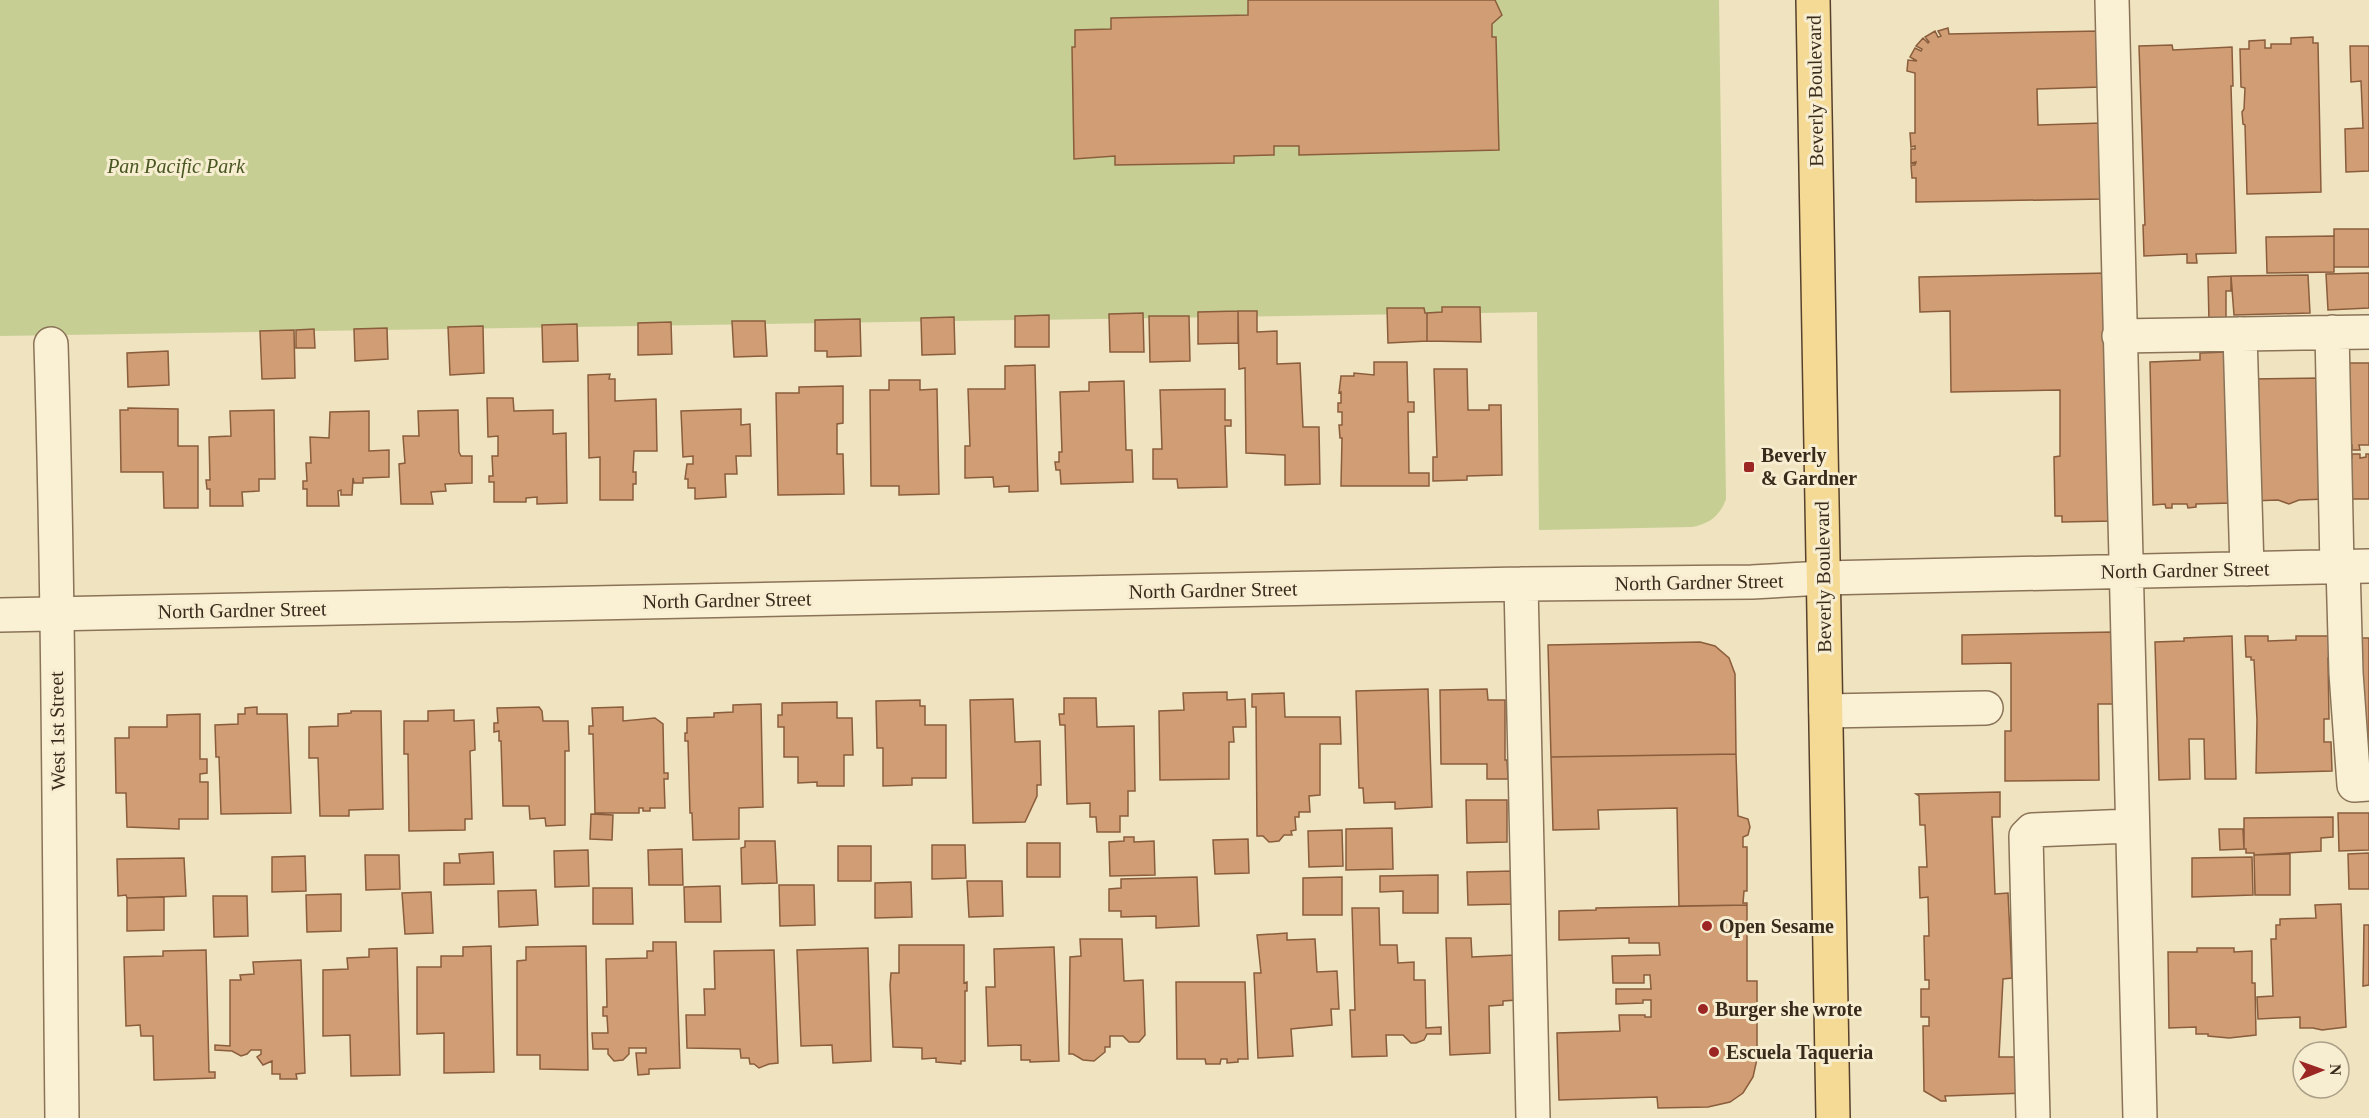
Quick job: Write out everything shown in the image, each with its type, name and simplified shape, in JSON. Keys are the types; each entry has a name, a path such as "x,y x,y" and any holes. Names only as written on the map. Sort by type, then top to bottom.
{"main road":[{"name":"Beverly Boulevard","path":"1813,0 1833,1118"}],"street":[{"path":"2112,0 2140,1118"},
{"path":"2332,332 2350,566 2346,673 2354,784 2369,784"},
{"path":"2119,336 2369,332"},
{"path":"2240,334 2247,569"},
{"name":"West 1st Street","path":"51,344 58,614 56,662 62,1118"},
{"name":"North Gardner Street","path":"0,615 1521,584 1752,582 1823,578 2350,566"},
{"path":"1521,584 1533,1118"},
{"path":"1826,711 1986,708"},
{"path":"2033,1118 2026,836 2032,830 2131,826"}],"green space":[{"name":"Pan Pacific Park","path":"0,0 1719,0 1726,499 1721,510 1713,518 1704,524 1692,527 1539,530 1537,312 0,336"}],"building":[{"path":"1248,0 1495,0 1502,15 1492,24 1492,37 1496,37 1499,150 1299,155 1299,146 1274,146 1274,155 1234,156 1234,163 1115,165 1115,156 1074,159 1072,47 1075,47 1075,30 1111,29 1111,18 1248,15"},
{"path":"1948,28 1949,34 2100,31 2101,87 2037,89 2038,125 2102,123 2104,199 1916,202 1916,178 1912,178 1911,165 1915,165 1916,162 1911,163 1911,149 1915,149 1915,146 1911,147 1910,133 1915,133 1915,73 1907,71 1908,60 1917,61 1910,57 1915,48 1921,51 1922,49 1916,46 1923,38 1928,43 1925,37 1935,31 1938,37 1941,36 1938,31"},
{"path":"2313,37 2313,43 2318,43 2321,192 2247,194 2245,125 2242,112 2245,88 2241,87 2240,49 2249,49 2249,41 2265,40 2265,48 2271,48 2271,44 2291,44 2291,38"},
{"path":"2172,45 2173,50 2232,47 2236,253 2196,254 2197,263 2187,263 2187,254 2144,256 2139,46"},
{"path":"2350,46 2369,46 2369,171 2346,172 2345,129 2363,128 2361,81 2351,82"},
{"path":"2334,229 2369,229 2369,267 2334,267"},
{"path":"2334,236 2334,272 2267,273 2266,237"},
{"path":"2109,273 2114,521 2062,522 2062,516 2055,516 2054,457 2060,456 2060,390 1951,392 1950,311 1920,312 1919,277"},
{"path":"2369,273 2369,308 2328,310 2326,274"},
{"path":"2308,275 2310,313 2234,315 2231,276"},
{"path":"2231,276 2231,291 2226,291 2226,322 2209,322 2208,277"},
{"path":"1442,307 1480,307 1481,342 1427,341 1427,313 1442,312"},
{"path":"1387,308 1424,308 1427,313 1427,341 1388,343"},
{"path":"1238,311 1257,311 1257,332 1277,331 1277,364 1300,363 1303,427 1319,427 1320,484 1285,485 1285,455 1246,453 1245,368 1239,369"},
{"path":"1238,311 1238,343 1198,344 1198,312"},
{"path":"1143,313 1144,352 1110,352 1109,314"},
{"path":"1049,315 1049,347 1015,347 1015,316"},
{"path":"1149,316 1189,316 1190,361 1150,362"},
{"path":"954,317 955,354 922,355 921,318"},
{"path":"860,319 861,356 827,357 827,351 815,351 815,320"},
{"path":"732,321 765,321 767,356 734,357"},
{"path":"671,322 672,354 638,355 638,323"},
{"path":"577,324 578,361 543,362 542,325"},
{"path":"483,326 484,373 450,375 448,327"},
{"path":"387,328 388,359 355,361 354,329"},
{"path":"314,329 315,348 296,348 296,330"},
{"path":"294,330 295,378 262,379 260,331"},
{"path":"168,351 169,385 128,387 127,353"},
{"path":"2227,352 2231,503 2196,504 2196,507 2188,508 2187,504 2172,504 2172,508 2166,508 2165,504 2153,505 2150,362 2200,360 2200,353"},
{"path":"1374,362 1407,362 1408,402 1414,402 1414,412 1408,412 1409,473 1429,473 1429,486 1341,486 1342,438 1340,438 1339,425 1342,425 1342,412 1338,412 1338,403 1341,403 1341,392 1339,393 1341,376 1354,376 1354,373 1374,375"},
{"path":"2345,363 2369,363 2369,445 2359,445 2360,450 2352,450 2352,445 2346,445"},
{"path":"1035,365 1038,491 1009,492 1009,486 994,487 993,477 965,478 965,446 970,446 968,389 1005,389 1005,366"},
{"path":"1434,369 1467,369 1468,410 1489,410 1489,405 1501,405 1502,475 1467,476 1467,480 1433,481 1433,457 1437,457"},
{"path":"610,374 609,379 615,379 615,401 656,399 657,451 634,451 633,472 636,472 636,484 633,484 633,500 600,500 600,457 589,458 588,375"},
{"path":"2321,378 2325,499 2299,500 2289,504 2278,500 2252,501 2250,379"},
{"path":"889,380 920,380 920,390 937,389 939,494 899,495 899,486 871,486 870,390 889,390"},
{"path":"1124,381 1126,450 1132,450 1133,482 1061,484 1060,470 1056,470 1055,462 1059,462 1059,452 1062,452 1060,392 1089,391 1089,382"},
{"path":"843,386 843,423 837,424 837,454 843,454 844,494 778,495 776,393 799,393 799,387"},
{"path":"1225,389 1225,420 1231,420 1231,426 1225,426 1227,487 1178,488 1177,479 1153,479 1153,449 1162,449 1160,390"},
{"path":"487,398 513,398 514,411 553,410 553,434 566,433 567,503 537,504 537,497 526,498 526,502 494,502 494,482 489,482 489,476 493,476 492,456 498,456 498,436 488,437"},
{"path":"128,408 178,409 178,446 198,446 198,508 164,508 163,472 121,472 120,410 128,410"},
{"path":"741,409 741,425 750,424 751,456 736,456 737,474 725,474 726,497 695,499 695,488 688,488 688,479 685,479 687,464 693,464 693,456 683,457 681,411"},
{"path":"274,410 275,479 259,479 259,491 242,492 243,506 210,506 210,489 207,489 206,480 210,480 209,437 231,436 230,411"},
{"path":"458,410 459,452 461,456 472,456 472,483 445,484 446,491 431,492 433,504 401,504 399,464 405,463 403,436 419,436 418,411"},
{"path":"369,411 369,451 389,450 389,477 363,478 363,483 354,483 353,478 352,495 341,495 341,490 338,491 339,506 307,506 307,489 303,489 303,481 307,481 306,463 311,463 310,437 329,438 330,412"},
{"path":"2352,454 2360,454 2360,458 2369,454 2369,499 2347,499 2346,458 2352,458"},
{"path":"2113,632 2114,704 2098,704 2099,780 2005,781 2005,731 2011,731 2011,663 1962,664 1962,635"},
{"path":"2232,636 2236,779 2205,779 2204,739 2189,739 2190,779 2159,780 2155,642"},
{"path":"2245,636 2268,636 2268,641 2296,640 2296,636 2331,636 2331,658 2328,658 2329,719 2324,719 2324,742 2331,742 2332,771 2256,773 2257,720 2254,660 2246,657"},
{"path":"2349,638 2369,638 2369,761 2356,762"},
{"path":"1700,642 1715,646 1729,658 1735,674 1736,754 1551,757 1548,645"},
{"path":"1428,689 1432,807 1395,809 1395,802 1364,803 1363,788 1359,788 1356,691"},
{"path":"1487,689 1488,700 1505,700 1505,760 1507,760 1508,779 1487,779 1487,764 1441,764 1440,690"},
{"path":"1227,692 1227,700 1245,699 1246,727 1233,727 1234,742 1229,742 1229,779 1160,780 1159,711 1184,710 1183,693"},
{"path":"1284,693 1285,717 1340,717 1341,744 1320,744 1320,795 1309,796 1310,812 1299,812 1299,817 1295,817 1296,830 1291,831 1292,835 1284,835 1279,841 1269,842 1263,836 1257,836 1256,707 1252,707 1252,694"},
{"path":"1064,698 1096,698 1097,727 1134,726 1135,791 1128,791 1128,816 1120,816 1120,832 1097,832 1096,817 1090,817 1090,803 1067,804 1065,725 1060,725 1059,714 1064,714"},
{"path":"1013,699 1015,742 1040,741 1041,785 1037,785 1037,796 1025,822 973,823 970,700"},
{"path":"920,700 920,706 925,706 925,725 946,725 946,778 912,778 912,785 883,786 883,748 877,748 876,701"},
{"path":"837,702 837,718 852,718 853,755 844,755 844,786 817,786 817,782 798,783 798,757 784,757 784,727 778,727 778,715 782,715 782,703"},
{"path":"761,704 763,807 739,808 739,839 693,840 688,741 685,741 687,718 714,717 714,713 733,712 733,705"},
{"path":"257,707 257,714 287,714 291,813 221,814 219,757 216,757 215,725 238,724 238,714 245,714 245,708"},
{"path":"539,707 543,721 568,721 569,751 565,751 565,825 546,826 545,818 530,819 529,806 503,806 501,741 499,741 499,731 494,732 494,723 498,723 497,708"},
{"path":"623,707 623,721 655,718 663,724 664,773 668,773 668,779 664,779 665,808 650,808 650,811 643,811 643,808 639,808 639,813 595,813 593,734 589,734 589,726 593,726 592,708"},
{"path":"454,710 454,721 474,720 475,750 470,751 472,819 465,819 465,830 409,831 408,754 404,754 404,721 428,721 428,711"},
{"path":"351,711 381,711 383,809 349,810 349,816 320,816 318,758 309,758 309,727 338,726 338,714 351,713"},
{"path":"200,714 200,759 207,759 207,773 200,774 200,782 208,782 208,819 179,819 179,829 127,827 126,793 116,793 115,738 129,738 129,727 167,727 167,715"},
{"path":"1736,754 1738,816 1748,819 1750,827 1748,835 1743,837 1743,847 1747,847 1747,891 1744,891 1743,903 1747,905 1679,906 1677,808 1598,810 1599,829 1553,830 1551,757"},
{"path":"2000,792 2000,817 1992,817 1995,894 2008,893 2012,978 2003,979 1999,1057 2023,1057 2025,1093 1945,1096 1946,1101 1941,1101 1924,1091 1923,1026 1929,1026 1929,1017 1921,1017 1921,989 1929,989 1929,980 1925,980 1924,936 1929,936 1928,897 1920,898 1919,867 1927,867 1925,825 1920,825 1919,796 1916,794"},
{"path":"1466,800 1507,800 1507,842 1467,843"},
{"path":"2338,813 2369,813 2369,850 2339,851"},
{"path":"591,814 613,815 612,840 590,839"},
{"path":"2333,817 2333,837 2321,838 2321,851 2254,855 2254,853 2246,853 2244,849 2244,818"},
{"path":"1392,828 1393,869 1346,870 1346,829"},
{"path":"2219,829 2243,829 2244,849 2220,850"},
{"path":"1342,830 1343,866 1309,867 1308,831"},
{"path":"1124,837 1134,837 1134,842 1154,841 1155,875 1110,876 1109,842 1124,841"},
{"path":"1248,839 1249,873 1215,874 1213,840"},
{"path":"745,841 775,841 777,883 742,884 741,848 745,847"},
{"path":"1027,843 1060,843 1060,877 1027,877"},
{"path":"932,845 965,845 966,878 932,879"},
{"path":"838,846 871,846 871,881 838,881"},
{"path":"682,849 683,885 649,885 648,850"},
{"path":"588,850 589,886 555,887 554,851"},
{"path":"493,852 494,884 444,885 444,863 460,863 459,854"},
{"path":"2369,853 2369,889 2349,889 2348,854"},
{"path":"2290,854 2290,895 2255,895 2254,855"},
{"path":"365,855 399,855 400,889 366,890"},
{"path":"305,856 306,891 272,892 272,857"},
{"path":"2252,857 2253,895 2192,897 2192,858"},
{"path":"184,858 186,896 127,898 126,895 118,896 117,859"},
{"path":"1514,871 1515,904 1468,905 1467,872"},
{"path":"1438,875 1438,913 1403,913 1403,891 1380,892 1380,876"},
{"path":"1197,877 1199,926 1156,928 1156,916 1121,917 1121,911 1109,911 1109,889 1121,888 1121,879"},
{"path":"1342,877 1342,915 1303,915 1303,878"},
{"path":"967,881 1002,881 1003,916 969,917"},
{"path":"911,882 912,917 875,918 875,883"},
{"path":"779,885 814,885 815,925 780,926"},
{"path":"720,886 721,922 685,922 684,887"},
{"path":"593,888 632,888 633,924 593,924"},
{"path":"536,890 538,925 499,927 498,891"},
{"path":"431,892 433,933 405,934 402,893"},
{"path":"341,894 341,931 307,932 306,895"},
{"path":"213,896 247,896 248,936 214,937"},
{"path":"164,897 164,930 127,931 127,898"},
{"path":"2341,904 2346,1027 2322,1030 2300,1028 2300,1017 2258,1019 2257,997 2273,996 2271,939 2276,939 2276,925 2280,925 2280,919 2316,918 2315,905"},
{"path":"1747,905 1747,981 1757,981 1757,1059 1753,1077 1743,1093 1730,1102 1708,1107 1658,1108 1657,1097 1559,1100 1557,1033 1620,1031 1619,1015 1651,1017 1651,1000 1643,1000 1643,1003 1616,1004 1616,989 1651,989 1650,975 1644,975 1644,983 1613,983 1612,956 1660,955 1659,943 1629,943 1629,938 1559,940 1559,911 1596,910 1596,908"},
{"path":"1352,908 1379,908 1380,945 1397,945 1398,963 1414,962 1414,980 1425,980 1426,1028 1441,1027 1441,1034 1427,1034 1424,1040 1416,1043 1411,1043 1403,1035 1386,1035 1387,1056 1352,1057 1350,1010 1355,1010"},
{"path":"2364,925 2369,925 2369,985 2363,986"},
{"path":"1287,933 1287,940 1315,939 1317,972 1337,971 1339,1009 1331,1009 1332,1025 1291,1029 1293,1056 1258,1058 1254,973 1261,973 1257,935"},
{"path":"1446,938 1471,938 1472,957 1515,955 1517,1000 1503,1001 1503,1005 1489,1006 1490,1053 1450,1055"},
{"path":"1080,939 1122,939 1124,981 1143,980 1145,1035 1139,1042 1129,1042 1123,1036 1110,1036 1110,1047 1105,1047 1105,1052 1094,1061 1083,1060 1069,1054 1070,957 1081,956"},
{"path":"653,942 676,942 680,1068 649,1069 649,1074 638,1075 636,1053 646,1053 646,1048 629,1048 629,1054 623,1060 614,1061 608,1054 608,1049 593,1049 592,1033 608,1033 607,1016 603,1016 603,1007 607,1007 606,959 647,958 647,951 653,951"},
{"path":"899,945 964,945 964,983 967,982 967,991 965,991 965,1061 961,1061 961,1064 936,1062 936,1058 922,1059 922,1048 893,1047 890,985 891,973 899,973"},
{"path":"491,946 494,1072 444,1073 444,1033 417,1034 417,967 441,967 441,956 463,956 463,947"},
{"path":"586,946 588,1070 540,1069 540,1055 517,1055 517,961 526,960 526,947"},
{"path":"1054,947 1059,1061 1021,1060 1021,1045 988,1046 986,987 995,987 994,949"},
{"path":"397,948 400,1075 351,1076 350,1035 323,1036 323,970 348,969 347,958 369,957 369,949"},
{"path":"868,948 871,1061 833,1063 832,1045 801,1046 797,950"},
{"path":"2197,948 2234,948 2234,952 2252,951 2256,1035 2229,1038 2196,1034 2196,1027 2169,1028 2168,952 2197,952"},
{"path":"206,950 209,1072 215,1072 215,1078 154,1080 153,1036 141,1036 140,1025 126,1026 124,957 163,956 163,951"},
{"path":"774,950 778,1063 759,1068 750,1064 749,1058 741,1058 740,1049 687,1048 686,1015 705,1015 704,989 715,989 714,951"},
{"path":"301,960 305,1073 296,1074 297,1079 280,1079 280,1074 272,1074 272,1061 263,1065 257,1057 261,1054 261,1050 251,1050 241,1056 232,1051 215,1050 215,1045 230,1046 230,980 241,980 240,975 254,974 253,962"},
{"path":"1176,982 1245,982 1248,1059 1238,1059 1238,1062 1227,1063 1227,1059 1221,1059 1220,1064 1206,1064 1205,1059 1177,1059"}],"place":[{"name":"Beverly & Gardner","path":"1749,467"},
{"name":"Open Sesame","path":"1707,926"},
{"name":"Burger she wrote","path":"1703,1009"},
{"name":"Escuela Taqueria","path":"1714,1052"}]}
